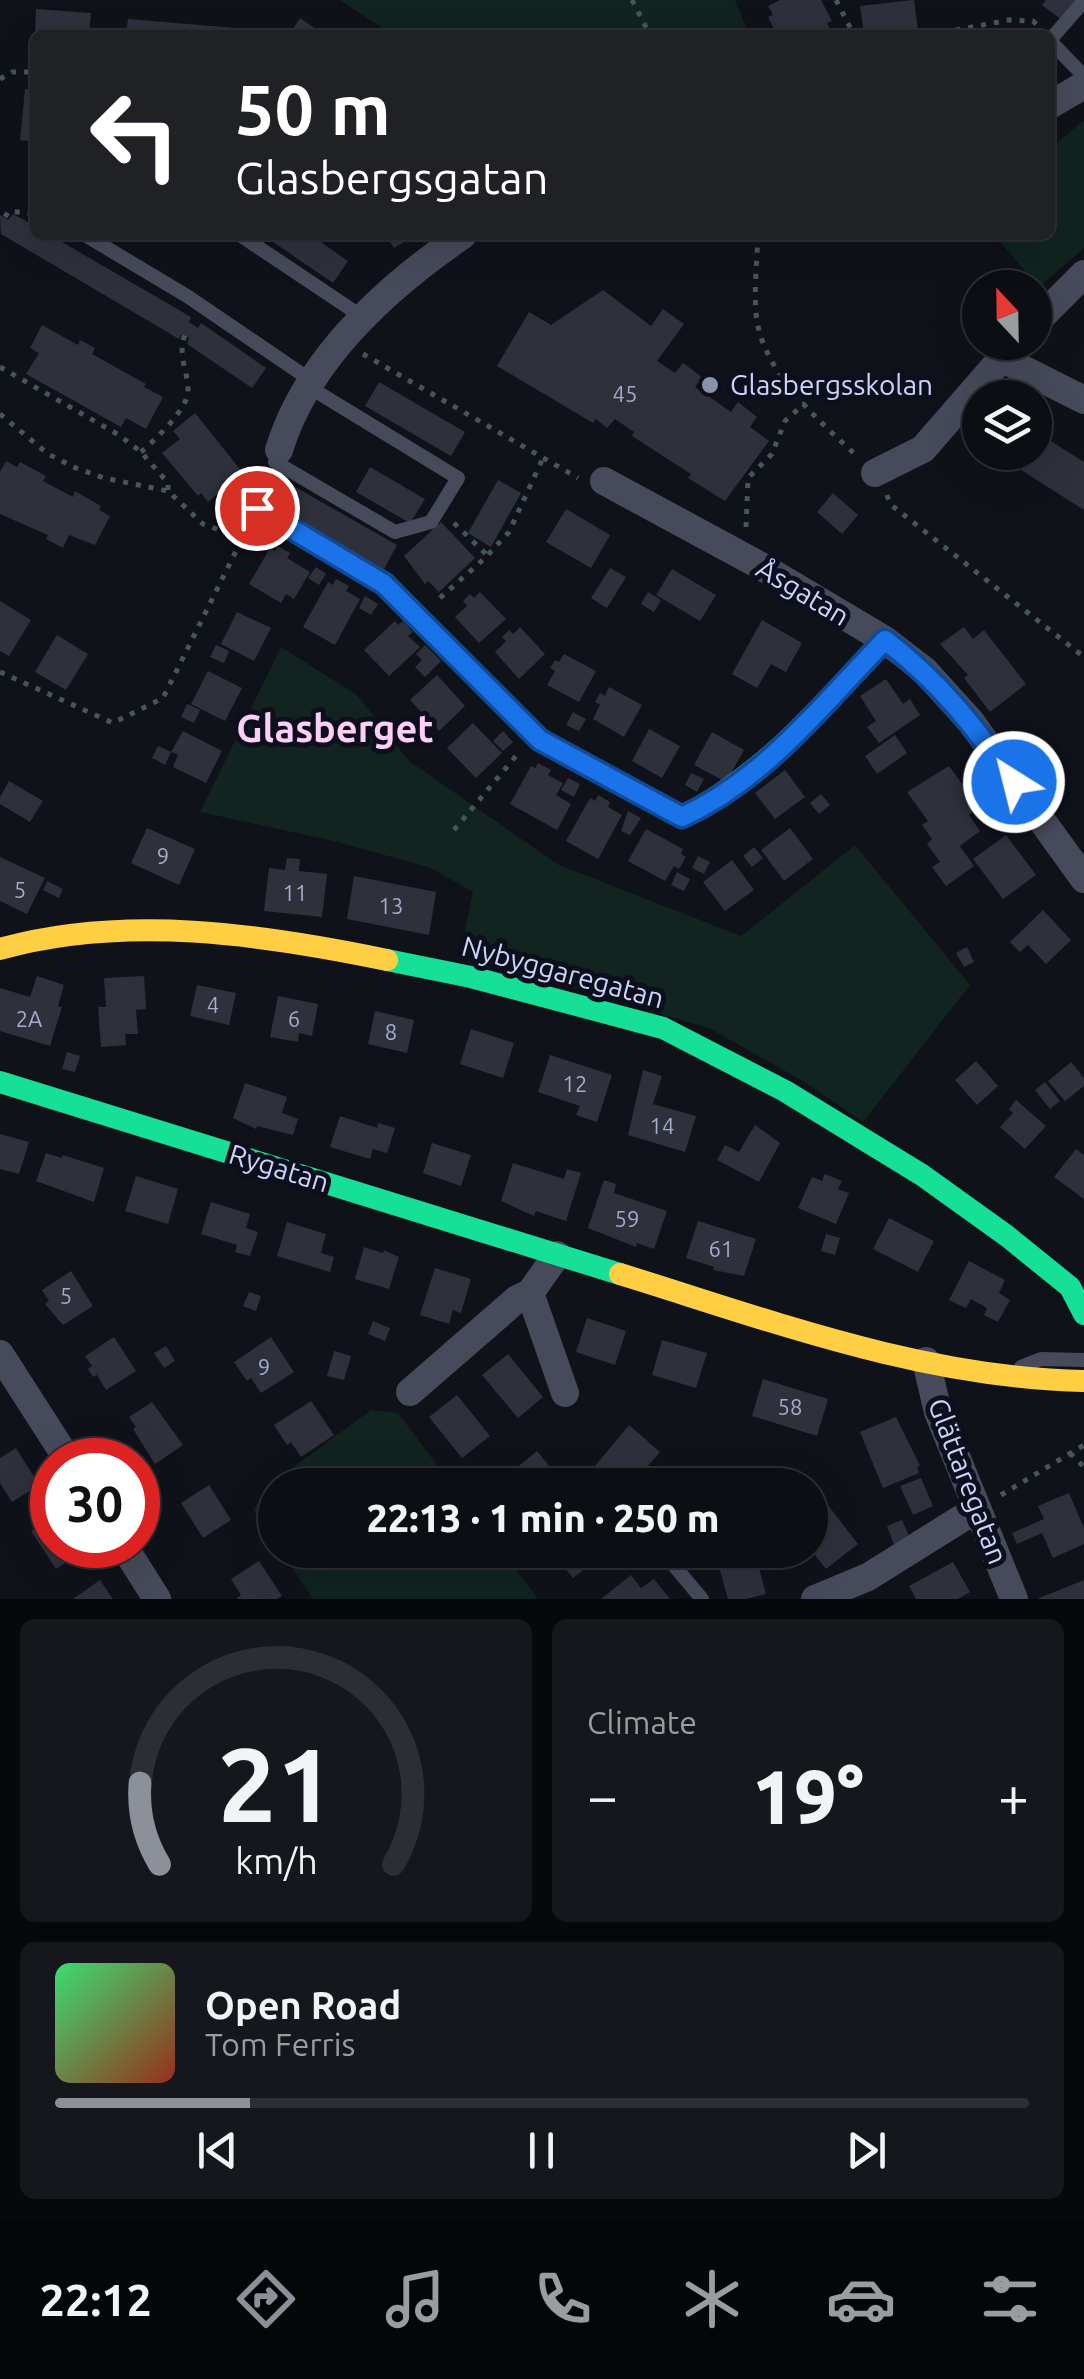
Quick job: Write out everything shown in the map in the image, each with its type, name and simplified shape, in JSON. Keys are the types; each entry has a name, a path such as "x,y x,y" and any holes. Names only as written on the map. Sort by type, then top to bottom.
{"street":[{"path":"1055,102 1084,84"},
{"path":"277,456 285,430 311,384 343,342 421,264 456,240"},
{"path":"1052,306 1084,274"},
{"path":"876,473 923,449 999,360"},
{"path":"1023,360 1084,400"},
{"name":"Åsgatan","path":"597,483 738,554 885,640 924,670 971,722 1084,879"},
{"path":"257,508 374,576 419,616 534,734 682,817 708,805 788,742 885,640"},
{"name":"Nybyggaregatan","path":"0,949 125,928 252,938 353,953 470,977 663,1028 785,1091 922,1176 1070,1287 1084,1314"},
{"name":"Rygatan","path":"0,1082 864,1350 1002,1375 1084,1380"},
{"path":"410,1392 517,1299 530,1293 557,1255"},
{"path":"530,1293 566,1393"},
{"path":"0,1354 54,1438"},
{"name":"Glättaregatan","path":"926,1362 938,1412 1014,1599"},
{"path":"815,1599 868,1577 975,1510"},
{"path":"138,1568 158,1599"}],"lane":[{"path":"1055,31 1084,1"},
{"path":"1055,45 1084,76"},
{"path":"93,240 187,296 311,384 458,478 431,522 395,532 277,456"},
{"path":"247,240 364,318"},
{"path":"1002,1375 1041,1359 1084,1360"},
{"path":"675,1568 702,1599"}],"path":[{"path":"632,0 647,30"},
{"path":"836,0 851,30"},
{"path":"956,30 1009,20 1033,21 1041,30"},
{"path":"0,80 12,72 30,72"},
{"path":"5,217 9,210 30,213"},
{"path":"758,240 756,315 769,358 806,403 882,479 890,504 1084,657"},
{"path":"142,452 187,401 182,350 185,335"},
{"path":"343,342 543,458 597,483"},
{"path":"0,367 119,435 142,452 168,483 168,491"},
{"path":"738,554 748,522 748,478 772,454 785,421 806,403"},
{"path":"0,414 48,454 104,478 168,491 203,524 242,538"},
{"path":"419,616 488,556 509,532 543,458"},
{"path":"0,672 113,722 163,698 257,508"},
{"path":"439,508 488,556"},
{"path":"454,830 534,734"},
{"path":"975,1510 1084,1445"},
{"path":"1070,1453 1084,1466"}],"green space":[{"path":"340,0 735,0 747,30 385,30"},
{"path":"1084,120 1084,248 1052,276 1052,270 1024,270 998,240 1055,240 1055,145"},
{"path":"281,647 357,695 409,761 559,865 741,936 855,845 970,985 863,1122 806,1083 711,1029 460,954 473,892 431,868 334,841 200,812"},
{"path":"371,1410 398,1413 439,1468 292,1468"},
{"path":"292,1568 515,1568 538,1599 313,1599"}],"building":[{"path":"780,0 821,0 832,21 827,23 830,30 774,30 768,6"},
{"path":"914,0 918,30 863,30 860,6"},
{"path":"1046,0 1079,0 1063,21 1042,5"},
{"path":"36,9 91,13 89,30 35,30"},
{"path":"300,18 318,30 292,30"},
{"path":"128,19 235,28 235,30 127,30"},
{"path":"25,89 30,90 30,141 20,140"},
{"path":"13,214 30,223 30,240 59,240 191,317 189,322 198,328 201,323 266,368 252,388 187,344 189,338 185,335 179,339 1,234 0,215 8,220"},
{"path":"270,240 318,240 348,261 333,283"},
{"path":"389,240 407,240 394,248"},
{"path":"603,290 651,326 663,309 684,324 657,361 675,373 683,363 702,377 695,387 731,412 738,402 757,417 750,427 769,441 725,501 688,478 691,474 632,436 634,432 615,419 607,428 596,419 593,423 497,366 529,312 551,325"},
{"path":"42,325 78,345 80,340 95,348 92,354 163,397 146,429 126,418 121,427 26,374 39,353 30,348"},
{"path":"379,382 465,432 451,456 365,406"},
{"path":"195,413 243,473 208,502 201,493 198,496 162,453 180,439 173,431"},
{"path":"1052,442 1084,462 1084,510 1021,470 1052,470"},
{"path":"6,461 17,467 20,462 46,476 43,481 73,497 75,491 101,506 99,510 110,516 95,545 69,535 63,548 46,539 48,535 0,514 0,472"},
{"path":"370,467 425,499 410,523 356,492"},
{"path":"498,480 521,493 491,547 468,533"},
{"path":"295,487 397,545 384,569 281,511"},
{"path":"833,493 858,515 842,534 817,512"},
{"path":"566,509 610,535 591,568 546,542"},
{"path":"441,522 475,558 439,592 428,581 425,584 404,556"},
{"path":"278,546 290,553 287,558 310,572 294,599 286,594 281,603 249,584 270,548 275,551"},
{"path":"316,567 326,574 319,585 308,578"},
{"path":"610,568 626,577 607,608 591,598"},
{"path":"672,569 716,595 700,621 656,595"},
{"path":"336,579 360,599 335,645 303,627 328,582 333,585"},
{"path":"480,592 506,619 479,643 455,617 467,606 463,601 470,594 474,598"},
{"path":"648,592 661,600 654,612 641,604"},
{"path":"365,596 378,604 371,615 359,608"},
{"path":"0,601 31,620 9,656 0,651"},
{"path":"237,612 271,628 254,661 221,644"},
{"path":"762,620 802,643 786,672 771,664 757,688 732,674"},
{"path":"395,621 398,625 403,621 413,632 408,636 420,647 389,676 364,650"},
{"path":"520,627 545,654 519,679 495,652 506,641 502,637 509,630 513,634"},
{"path":"964,627 973,639 984,630 1026,684 990,712 964,678 968,675 940,644"},
{"path":"57,635 88,654 66,690 35,672"},
{"path":"216,645 229,651 224,663 210,657"},
{"path":"425,645 441,661 425,677 415,667 422,660 416,654"},
{"path":"564,654 596,671 579,702 547,685 555,671 550,668"},
{"path":"208,671 242,688 225,721 191,704"},
{"path":"437,675 465,706 439,731 410,700"},
{"path":"886,679 903,704 910,699 920,715 879,743 867,727 876,721 860,696"},
{"path":"609,687 642,705 624,737 593,719 600,705 595,702 600,693 605,696"},
{"path":"187,704 200,710 194,723 181,717"},
{"path":"573,712 586,719 579,731 566,725"},
{"path":"473,723 502,753 476,778 447,748"},
{"path":"649,729 680,746 662,778 632,761"},
{"path":"183,731 222,751 206,783 173,767 178,755 171,752"},
{"path":"503,731 513,742 503,751 493,741"},
{"path":"712,732 744,750 726,782 694,765"},
{"path":"895,735 907,753 877,774 865,756"},
{"path":"158,746 171,752 165,765 152,758"},
{"path":"538,763 551,770 548,775 563,783 556,795 571,804 557,830 510,804 531,766 535,768"},
{"path":"949,766 979,807 969,815 980,831 960,846 974,866 946,886 932,867 940,862 927,844 932,839 922,825 928,821 907,792"},
{"path":"785,770 805,797 775,819 755,793"},
{"path":"691,773 704,779 697,792 685,785"},
{"path":"568,778 580,784 574,797 561,790"},
{"path":"9,781 43,801 30,822 0,804"},
{"path":"821,794 830,805 819,814 810,803"},
{"path":"598,795 622,815 598,859 566,841 590,798 595,801"},
{"path":"628,811 641,818 630,835 621,831"},
{"path":"147,828 195,849 179,885 131,863"},
{"path":"790,828 813,859 784,881 761,850"},
{"path":"646,829 683,849 681,854 686,857 679,869 674,866 665,881 628,861"},
{"path":"1006,835 1036,875 1003,899 973,859"},
{"path":"754,847 763,858 752,867 743,856"},
{"path":"698,856 710,862 704,874 692,868"},
{"path":"0,857 45,878 27,914 0,901"},
{"path":"287,858 300,859 299,871 327,874 322,917 264,911 269,868 285,870"},
{"path":"732,860 754,890 725,911 703,882"},
{"path":"677,872 690,879 684,891 671,885"},
{"path":"354,876 436,892 429,935 347,919"},
{"path":"47,881 63,889 59,898 43,890"},
{"path":"1043,910 1071,940 1046,964 1028,945 1020,952 1010,942"},
{"path":"967,947 974,962 964,967 956,953"},
{"path":"37,976 64,985 50,1046 0,1031 0,988 30,997"},
{"path":"144,976 146,1009 136,1010 138,1034 125,1034 126,1045 101,1047 98,1007 106,1007 104,978"},
{"path":"197,985 236,993 229,1025 190,1016"},
{"path":"278,996 318,1004 312,1036 299,1033 298,1042 270,1037"},
{"path":"375,1011 414,1020 407,1053 368,1044"},
{"path":"471,1029 514,1043 503,1078 460,1064"},
{"path":"67,1052 80,1056 75,1072 62,1069"},
{"path":"550,1055 612,1075 597,1122 576,1115 580,1106 538,1092"},
{"path":"976,1061 998,1086 977,1105 955,1080"},
{"path":"1071,1062 1084,1078 1084,1086 1065,1101 1048,1081"},
{"path":"643,1070 662,1076 653,1104 696,1116 685,1152 628,1135"},
{"path":"1045,1082 1060,1101 1050,1109 1035,1090"},
{"path":"245,1083 287,1097 282,1113 298,1119 293,1135 257,1126 256,1129 233,1118"},
{"path":"1016,1100 1046,1126 1025,1149 1000,1127 1013,1113 1009,1109"},
{"path":"340,1116 377,1128 378,1123 395,1128 387,1153 373,1149 370,1159 330,1147"},
{"path":"755,1125 780,1143 759,1182 717,1160 725,1145 739,1152"},
{"path":"0,1134 29,1142 19,1174 0,1169"},
{"path":"432,1143 471,1155 461,1186 423,1173"},
{"path":"1076,1149 1084,1155 1084,1199 1054,1177"},
{"path":"46,1153 104,1168 94,1202 36,1181"},
{"path":"513,1163 564,1179 567,1169 581,1173 566,1221 536,1211 534,1216 501,1201"},
{"path":"825,1174 842,1181 838,1189 849,1193 836,1224 798,1208 812,1177 822,1181"},
{"path":"136,1176 178,1189 168,1224 125,1211"},
{"path":"604,1180 616,1184 614,1193 667,1211 654,1249 637,1243 636,1247 588,1228"},
{"path":"211,1202 250,1214 246,1228 258,1232 250,1256 235,1252 237,1245 201,1234"},
{"path":"889,1218 934,1241 918,1272 873,1249"},
{"path":"698,1221 756,1239 744,1276 713,1270 714,1267 686,1258"},
{"path":"287,1222 326,1234 321,1253 334,1257 330,1272 277,1256"},
{"path":"826,1234 840,1238 835,1255 821,1251"},
{"path":"364,1247 399,1257 389,1289 355,1279"},
{"path":"969,1261 1005,1280 999,1293 1010,1300 998,1322 984,1315 987,1308 971,1299 966,1308 949,1300"},
{"path":"435,1268 471,1279 461,1313 453,1310 449,1324 420,1315"},
{"path":"71,1271 93,1306 63,1325 45,1304 49,1301 42,1290"},
{"path":"249,1292 261,1296 256,1311 243,1306"},
{"path":"587,1318 626,1331 615,1365 576,1352"},
{"path":"373,1321 390,1328 385,1341 368,1334"},
{"path":"114,1337 136,1371 106,1390 88,1369 92,1366 85,1356"},
{"path":"271,1337 294,1372 261,1393 234,1362"},
{"path":"662,1340 707,1353 696,1388 652,1375"},
{"path":"166,1346 175,1361 164,1368 154,1353"},
{"path":"334,1351 351,1356 344,1380 327,1376"},
{"path":"508,1354 543,1397 518,1418 482,1375"},
{"path":"763,1379 828,1399 817,1436 752,1416"},
{"path":"457,1395 490,1436 462,1458 429,1417"},
{"path":"311,1401 334,1435 301,1457 274,1425"},
{"path":"152,1402 183,1445 160,1461 160,1438 139,1438 129,1417"},
{"path":"896,1417 920,1466 919,1473 883,1488 860,1432"},
{"path":"629,1425 660,1452 646,1468 595,1466"},
{"path":"16,1448 30,1471 30,1491 12,1502 0,1483 0,1458"},
{"path":"537,1451 551,1468 516,1468"},
{"path":"921,1478 933,1506 913,1515 900,1486"},
{"path":"209,1485 231,1520 203,1538 181,1503"},
{"path":"1069,1493 1084,1528 1084,1544 1053,1558 1042,1533 1017,1544 1012,1533 1044,1519 1038,1506"},
{"path":"828,1505 858,1544 828,1567"},
{"path":"902,1520 910,1538 894,1545 887,1526"},
{"path":"258,1562 258,1568 264,1568 282,1596 236,1599 241,1595 231,1579"},
{"path":"953,1562 970,1592 958,1599 916,1599 909,1586"},
{"path":"565,1568 586,1568 573,1578"},
{"path":"719,1568 759,1568 766,1594 728,1599"},
{"path":"631,1575 641,1588 654,1579 670,1599 601,1599"},
{"path":"100,1580 113,1599 73,1599"},
{"path":"1084,1580 1084,1599 1037,1599"}],"traffic: fast":[{"path":"257,508 385,583 540,740 682,817 766,760 885,640"},
{"path":"387,960 471,977 663,1028 785,1091 922,1175 1070,1287 1084,1314"},
{"path":"0,1082 620,1274"}],"traffic: slow":[{"path":"0,949 47,938 144,930 291,942 387,960"},
{"path":"620,1274 791,1328 907,1358 965,1370 1084,1381"}],"place":[{"name":"Glasbergsskolan","path":"710,385"}],"district":[{"name":"Glasberget","path":"335,729"}],"route":[{"path":"257,508 374,576 397,594 540,740 682,817 708,805 788,742 885,640 924,670 971,722 1014,782"}]}
